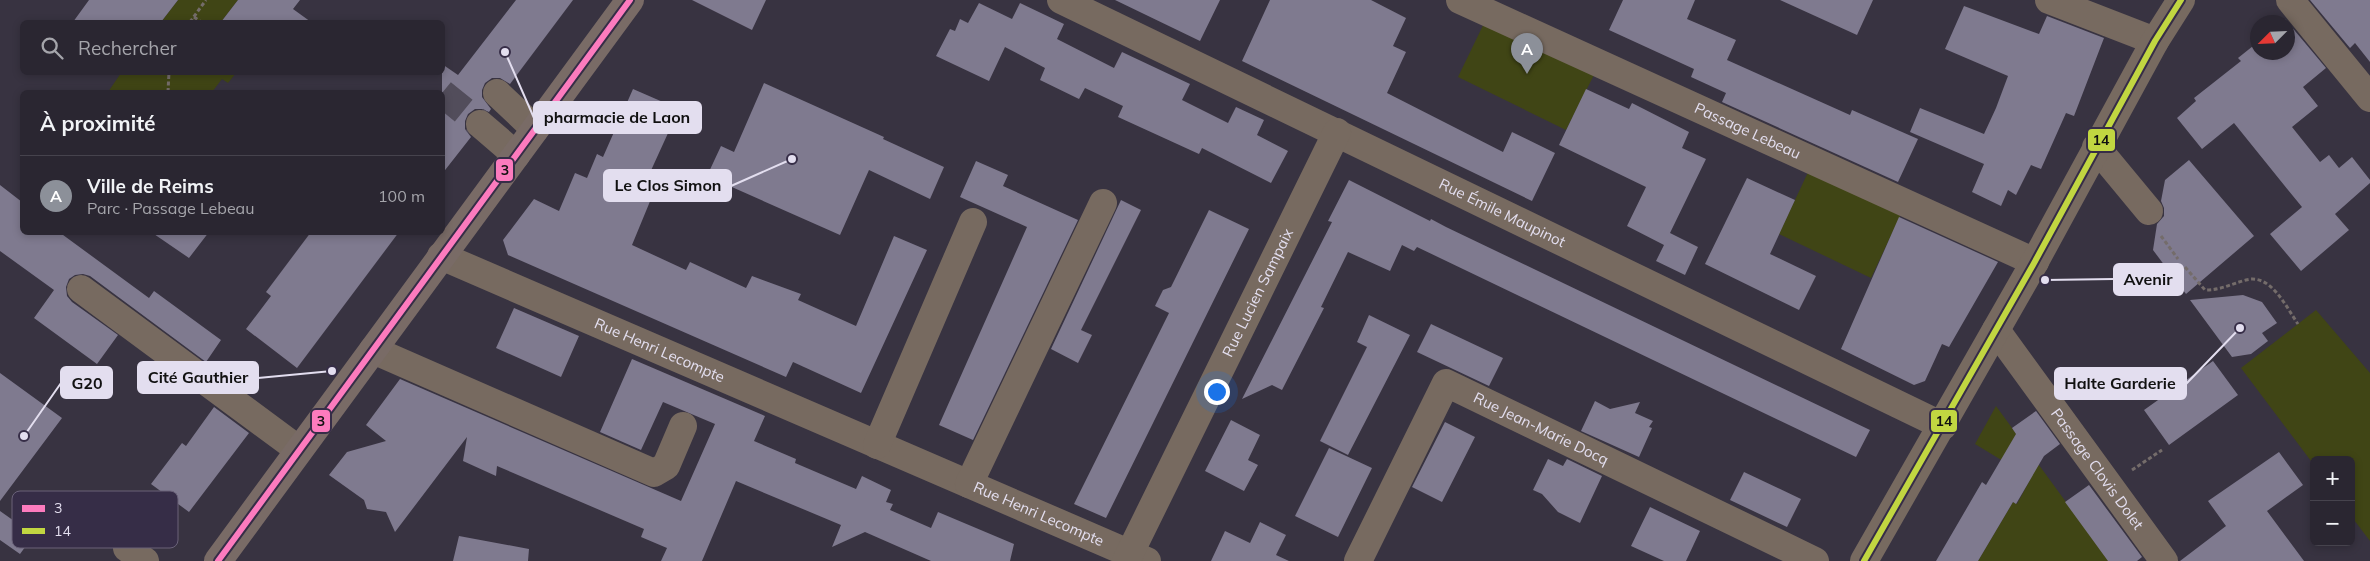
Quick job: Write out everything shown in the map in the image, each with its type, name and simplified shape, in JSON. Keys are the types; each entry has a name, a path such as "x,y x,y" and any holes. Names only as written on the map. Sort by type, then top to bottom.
{"main road":[{"path":"218,561 630,0"}],"street":[{"name":"Rue Émile Maupinot","path":"1061,0 1943,426"},
{"name":"Passage Lebeau","path":"1460,0 2035,262"},
{"path":"2049,0 2155,41"},
{"path":"1864,561 1943,426 2035,262 2155,41 2181,0"},
{"path":"2290,0 2370,98"},
{"path":"497,93 535,129"},
{"path":"480,124 516,155"},
{"name":"Rue Lucien Sampaix","path":"1134,558 1337,132"},
{"path":"2096,147 2149,211"},
{"path":"969,484 1103,203"},
{"path":"876,445 973,222"},
{"name":"Rue Henri Lecompte","path":"441,256 969,484 1134,558"},
{"path":"81,289 300,450"},
{"name":"Passage Clovis Dolet","path":"1996,330 2164,561"},
{"path":"373,350 654,473 666,466 683,426"},
{"name":"Rue Jean-Marie Docq","path":"1358,561 1446,383 1815,561"}],"path":[{"path":"192,20 204,1"},
{"path":"194,17 198,20"},
{"path":"168,90 169,75"},
{"path":"2185,267 2205,290 2218,290 2246,280 2259,278 2268,283 2298,324"},
{"path":"2109,486 2162,450"}],"green space":[{"path":"178,0 238,0 223,20 163,20"},
{"path":"1489,13 1596,71 1566,130 1458,77"},
{"path":"120,75 234,75 228,83 222,79 214,90 109,90"},
{"path":"1810,168 1903,210 1871,278 1779,234"},
{"path":"2316,310 2370,373 2370,541 2355,521 2355,456 2310,456 2310,460 2241,368"},
{"path":"1996,406 2109,561 1978,561 2013,502 2017,504 2031,478 1975,444"}],"building":[{"path":"89,0 178,0 163,20 74,20"},
{"path":"238,0 300,0 293,9 308,20 223,20"},
{"path":"516,0 573,0 510,84 500,78 492,78 485,83 482,97 491,109 489,112 475,109 468,114 465,121 465,129 471,137 445,170 445,90 442,90 442,75 445,75 445,66 458,75"},
{"path":"692,0 766,0 752,30"},
{"path":"1115,0 1220,0 1200,41"},
{"path":"1270,0 1371,0 1406,18 1393,46 1406,52 1387,93 1503,152 1512,132 1555,153 1532,201 1242,61"},
{"path":"1623,0 1695,0 1687,19 1736,40 1727,60 1850,115 1852,110 1918,139 1898,182 1722,102 1726,93 1691,77 1694,69 1609,30"},
{"path":"1780,0 1873,0 1857,35"},
{"path":"2310,0 2370,0 2370,62 2355,43 2350,48"},
{"path":"979,3 1012,19 1020,3 1064,24 1057,39 1114,68 1122,52 1190,84 1182,100 1228,123 1236,107 1264,120 1257,135 1288,151 1271,183 1202,148 1199,154 1118,117 1123,106 1085,88 1079,99 1040,80 1045,68 1005,47 989,81 936,56 950,29 955,31 960,19 968,23"},
{"path":"1964,6 2039,34 2047,16 2104,38 2074,116 2066,113 2041,169 2031,165 2016,195 2008,190 2001,206 1972,192 1984,164 1910,132 1920,108 1984,134 1996,108 2008,76 1945,49"},
{"path":"2295,31 2326,68 2303,87 2318,106 2292,127 2320,162 2329,155 2339,168 2352,157 2370,180 2370,183 2335,214 2349,230 2301,271 2270,234 2302,207 2234,123 2202,149 2177,118 2196,101 2194,98 2241,61 2238,58 2250,48 2250,60 2295,60"},
{"path":"764,83 884,137 883,139 944,167 930,199 869,170 840,235 707,176 721,146 734,152"},
{"path":"633,89 679,109 648,177 658,182 632,245 686,270 690,262 746,288 752,276 801,294 798,300 856,326 894,236 927,250 861,393 793,362 786,377 508,255 503,240 534,199 559,211 575,173 587,178 597,154 603,157"},
{"path":"1586,89 1629,109 1632,103 1689,132 1682,148 1706,159 1670,233 1698,247 1685,275 1656,261 1664,245 1627,226 1646,187 1559,145"},
{"path":"2189,160 2254,236 2186,294 2153,250 2157,224 2164,216 2164,208 2161,201 2165,180"},
{"path":"976,161 1008,175 1003,186 1078,220 973,440 939,425 1027,227 960,197"},
{"path":"1747,178 1795,200 1770,254 1816,276 1799,310 1705,264"},
{"path":"1349,180 1430,221 1431,219 1870,430 1856,457 1417,247 1414,251 1402,245 1390,271 1348,252 1321,307 1324,308 1282,390 1272,385 1242,399 1332,222 1328,221"},
{"path":"0,185 20,200 20,235 63,235 149,298 154,291 221,340 206,362 90,276 83,274 75,275 69,279 66,287 67,296 72,302 118,335 97,364 34,318 54,290 0,251"},
{"path":"1121,200 1141,210 1081,330 1092,335 1078,363 1051,349"},
{"path":"1209,210 1249,229 1106,518 1074,504 1169,313 1155,306 1163,290 1171,287"},
{"path":"1899,217 1998,262 1949,347 1942,344 1925,381 1914,385 1841,349"},
{"path":"155,235 207,235 189,258"},
{"path":"309,235 397,235 297,368 246,329 271,296 266,292"},
{"path":"2243,295 2262,302 2277,323 2262,333 2268,341 2251,354 2232,357 2190,300"},
{"path":"514,308 579,336 561,377 496,348"},
{"path":"1369,315 1410,335 1348,455 1320,441 1367,347 1357,342"},
{"path":"1431,324 1503,358 1489,386 1417,352"},
{"path":"632,359 765,416 754,441 796,459 795,463 856,489 862,476 891,490 886,502 893,504 890,510 931,528 938,512 1014,544 1010,561 931,561 865,532 832,547 841,525 736,481 702,561 661,561 667,548 641,537 644,529 497,466 496,476 463,461 467,437 395,532 386,512 367,509 364,500 329,475 347,452 386,441 366,425 400,379 681,501 715,424 663,402 641,450 600,432"},
{"path":"2213,361 2238,395 2169,445 2144,410"},
{"path":"0,373 62,418 0,501"},
{"path":"1595,401 1610,409 1640,402 1635,413 1653,421 1649,427 1652,428 1639,457 1581,431"},
{"path":"214,407 249,433 189,512 178,504 178,491 160,491 151,484 182,443 186,446"},
{"path":"2036,411 2060,444 2044,456 2016,504 2013,502 1978,561 1936,561 1982,482 1986,485 2016,434 2012,428"},
{"path":"1231,420 1260,435 1248,460 1258,465 1244,491 1205,471"},
{"path":"1445,422 1475,437 1442,502 1412,487"},
{"path":"1329,448 1372,468 1338,537 1295,516"},
{"path":"2279,452 2303,485 2267,511 2304,561 2180,561 2226,526 2208,501"},
{"path":"1548,459 1563,466 1567,459 1602,476 1580,523 1558,512 1542,494 1533,490"},
{"path":"1744,472 1801,499 1787,527 1730,500"},
{"path":"2089,485 2142,557 2137,561 2108,561 2065,502"},
{"path":"1650,507 1700,531 1686,561 1664,561 1631,546"},
{"path":"0,511 12,519 12,548 24,548 20,554 0,540"},
{"path":"1260,522 1286,535 1276,555 1289,561 1211,561 1225,531 1250,543"},
{"path":"459,536 529,549 528,561 453,561"}],"tunnel":[{"path":"445,95 480,124"}],"transit line":[{"name":"3","path":"218,561 630,0"},
{"name":"14","path":"1864,561 2033,265 2155,41 2181,0"}],"place":[{"name":"pharmacie de Laon","path":"505,52"},
{"name":"Ville de Reims","path":"1527,74"},
{"name":"Le Clos Simon","path":"792,159"},
{"name":"Avenir","path":"2045,280"},
{"name":"Halte Garderie","path":"2240,328"},
{"name":"Cité Gauthier","path":"332,371"},
{"name":"G20","path":"24,436"}]}
